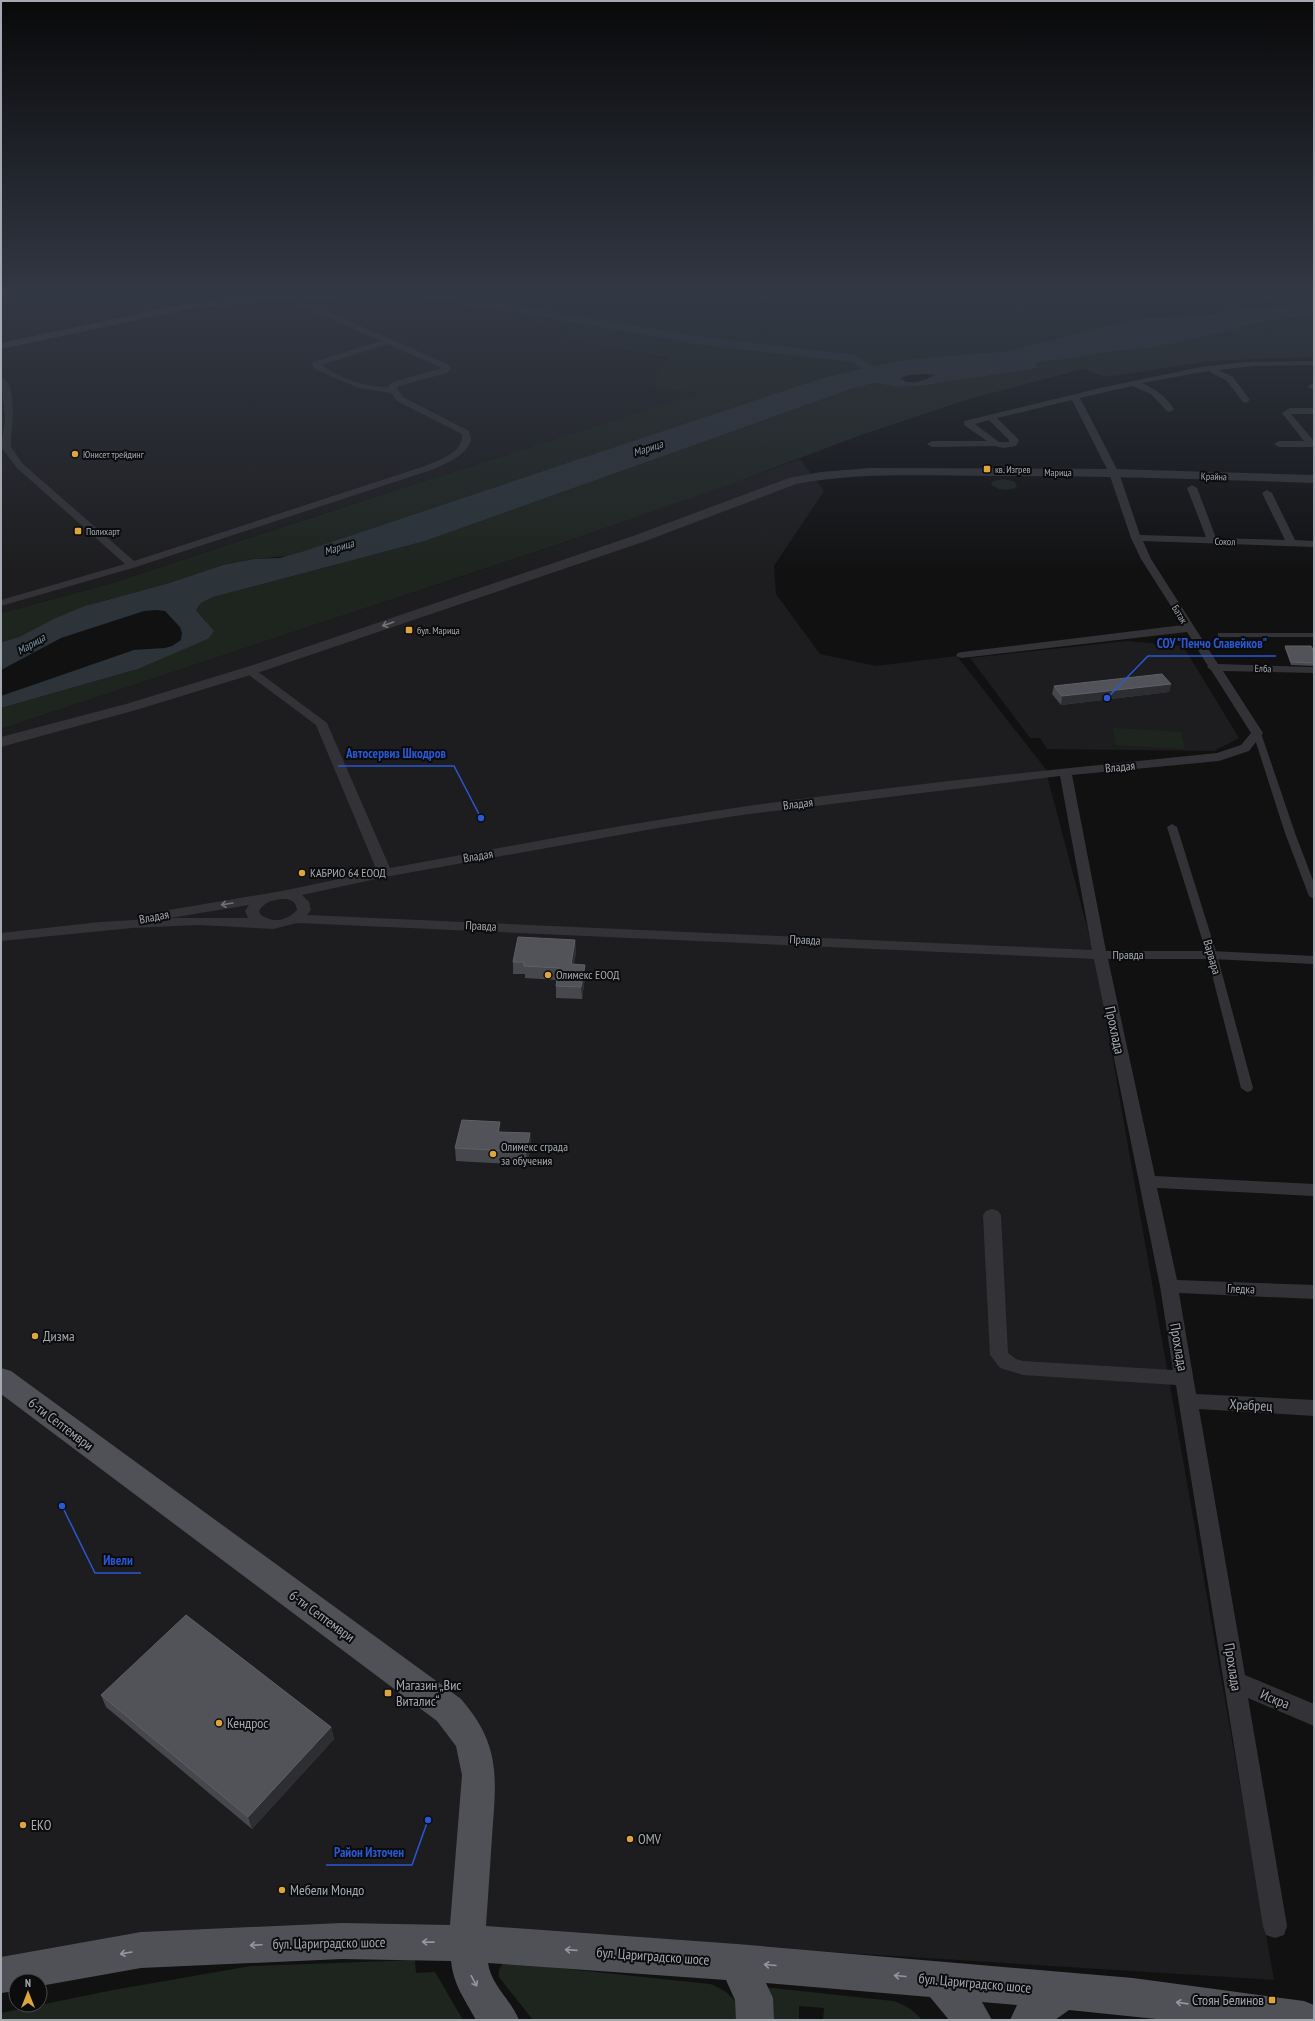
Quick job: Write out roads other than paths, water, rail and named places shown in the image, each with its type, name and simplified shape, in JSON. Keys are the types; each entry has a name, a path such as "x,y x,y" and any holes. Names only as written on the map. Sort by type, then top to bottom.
{"main road":[{"name":"6-ти Септември","path":"1,1379 449,1710 465,1727 475,1748 478,1775 467,1943 471,1976 489,2007 500,2020"},
{"name":"бул. Цариградско шосе","path":"1,1975 141,1950 342,1941 467,1943 737,1962 1064,1990 1133,1997 1304,2020"},
{"path":"737,1962 754,1998 755,2020"},
{"path":"939,1980 973,2020"},
{"path":"1029,2020 1040,2008 1064,1990"}],"street":[{"path":"5,385 9,418 6,438 8,450 20,466 132,565"},
{"path":"1,603 132,565 428,468 451,458 461,450 466,443 468,438 466,433 400,399 392,390 379,390 355,385"},
{"path":"392,390 394,385"},
{"path":"994,444 983,433 967,423 1123,385"},
{"path":"1139,385 1151,389 1162,397 1170,409"},
{"path":"1235,385 1246,400"},
{"name":"Батак","path":"1075,397 1114,473 1136,538 1146,559 1213,667 1257,733 1290,833 1314,896"},
{"path":"1312,444 1286,413 1295,411 1314,411"},
{"path":"932,444 1014,444 1014,440 991,417"},
{"path":"1279,444 1312,444"},
{"name":"Марица","path":"1,742 254,674 382,637 723,516 794,488 828,481 906,473 1114,473"},
{"name":"Крайна","path":"1114,473 1314,479"},
{"path":"1192,488 1212,541"},
{"path":"1267,493 1291,543"},
{"name":"Сокол","path":"1136,538 1314,544"},
{"path":"962,655 1189,628"},
{"path":"1221,635 1314,635"},
{"name":"Елба","path":"1213,667 1314,670"},
{"path":"254,674 321,723 385,873"},
{"name":"Марица","path":"1,751 137,714 254,674"},
{"name":"Владая","path":"114,926 161,916 282,895 385,873 650,825 734,812 1065,772 1219,757 1246,748 1257,733"},
{"name":"Прохлада","path":"1065,772 1100,955 1146,1182 1169,1286 1236,1682 1275,1926"},
{"name":"Варвара","path":"1172,827 1212,955 1247,1088"},
{"name":"Владая","path":"1,937 114,926 206,920 280,924 296,919 304,910 304,905 310,899 334,884"},
{"name":"Владая","path":"282,895 296,897 304,905"},
{"path":"264,923 254,916 252,911 254,906 265,898"},
{"name":"Правда","path":"296,919 953,947 1100,955 1212,955 1314,960"},
{"path":"1146,1182 1314,1190"},
{"path":"992,1215 999,1355 1003,1361 1010,1365 1023,1368 1185,1378"},
{"name":"Гледка","path":"1169,1286 1314,1292"},
{"name":"Храбрец","path":"1189,1401 1314,1408"},
{"name":"Искра","path":"1236,1682 1314,1715"}],"water":[{"path":"800,385 865,385 425,541 213,597 201,603 196,610 214,631 208,639 138,669 1,708 1,696 134,650 165,648 172,646 181,640 182,633 180,627 165,611 144,611 61,638 1,670 1,642 19,637 53,619 85,606 169,583 223,565 254,559 280,558"},
{"path":"888,385 925,385 920,386 897,387"}],"place":[{"name":"Юнисет трейдинг","path":"75,454"},
{"name":"кв. Изгрев","path":"987,469"},
{"name":"Полихарт","path":"78,531"},
{"name":"бул. Марица","path":"409,630"},
{"name":"СОУ \"Пенчо Славейков\"","path":"1107,698"},
{"name":"Автосервиз Шкодров","path":"481,818"},
{"name":"КАБРИО 64 ЕООД","path":"302,873"},
{"name":"Олимекс ЕООД","path":"548,975"},
{"name":"Олимекс сграда за обучения","path":"493,1154"},
{"name":"Дизма","path":"35,1336"},
{"name":"Ивели","path":"62,1506"},
{"name":"Магазин „Вис Виталис“","path":"388,1693"},
{"name":"Кендрос","path":"219,1723"},
{"name":"Район Източен","path":"428,1820"},
{"name":"EKO","path":"23,1825"},
{"name":"OMV","path":"630,1839"},
{"name":"Мебели Мондо","path":"282,1890"},
{"name":"Стоян Белинов","path":"1272,2000"}]}
